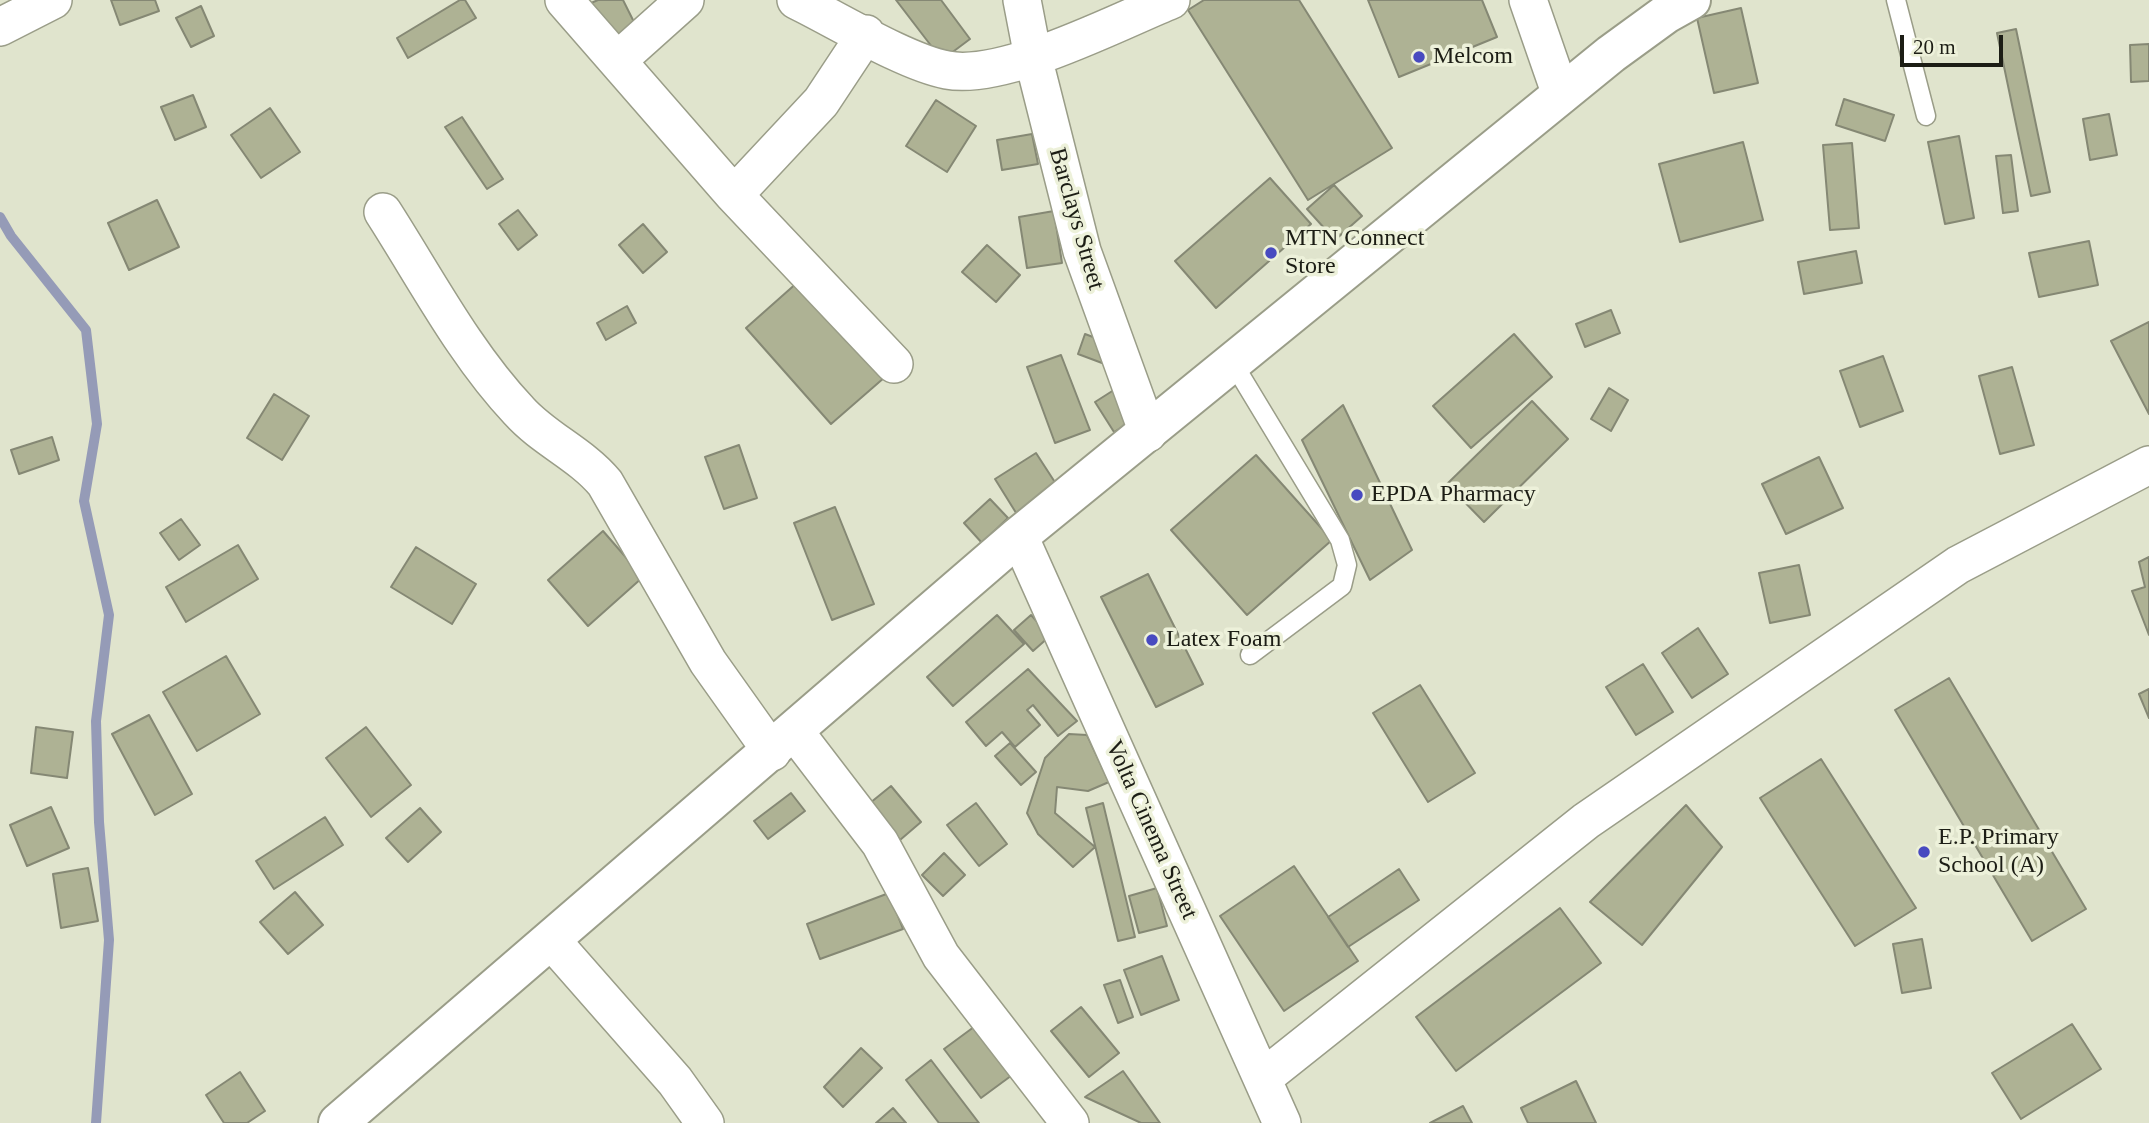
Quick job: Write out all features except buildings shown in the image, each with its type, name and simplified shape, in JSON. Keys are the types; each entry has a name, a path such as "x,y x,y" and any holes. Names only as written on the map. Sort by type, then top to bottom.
{"highway":[{"path":"338,1123 1019,536 1611,54 1691,0"}],"street":[{"path":"0,27 53,0"},
{"path":"564,0 734,195 894,364"},
{"path":"618,60 685,0"},
{"path":"796,0 925,63 947,70 970,72 1032,57 1171,0"},
{"name":"Barclays Street","path":"1023,0 1032,57 1085,261 1148,433"},
{"path":"1528,0 1561,94"},
{"path":"734,195 821,102 866,34"},
{"path":"383,212 487,374 521,414 592,467 605,483 708,662 880,843 941,956 1070,1123"},
{"path":"1263,1079 1586,821 1958,565 2149,465"},
{"name":"Volta Cinema Street","path":"1019,536 1282,1123"},
{"path":"552,941 676,1081 705,1123"}],"lane":[{"path":"1896,0 1926,116"},
{"path":"1233,363 1340,541 1347,565 1342,586 1250,655"}],"waterway":[{"path":"0,217 11,236 86,330 97,424 84,501 109,615 96,721 99,822 109,940 96,1123"}],"place":[{"name":"Melcom","path":"1419,57"},
{"name":"MTN Connect Store","path":"1271,253"},
{"name":"EPDA Pharmacy","path":"1357,495"},
{"name":"Latex Foam","path":"1152,640"},
{"name":"E.P. Primary School (A)","path":"1924,852"}]}
